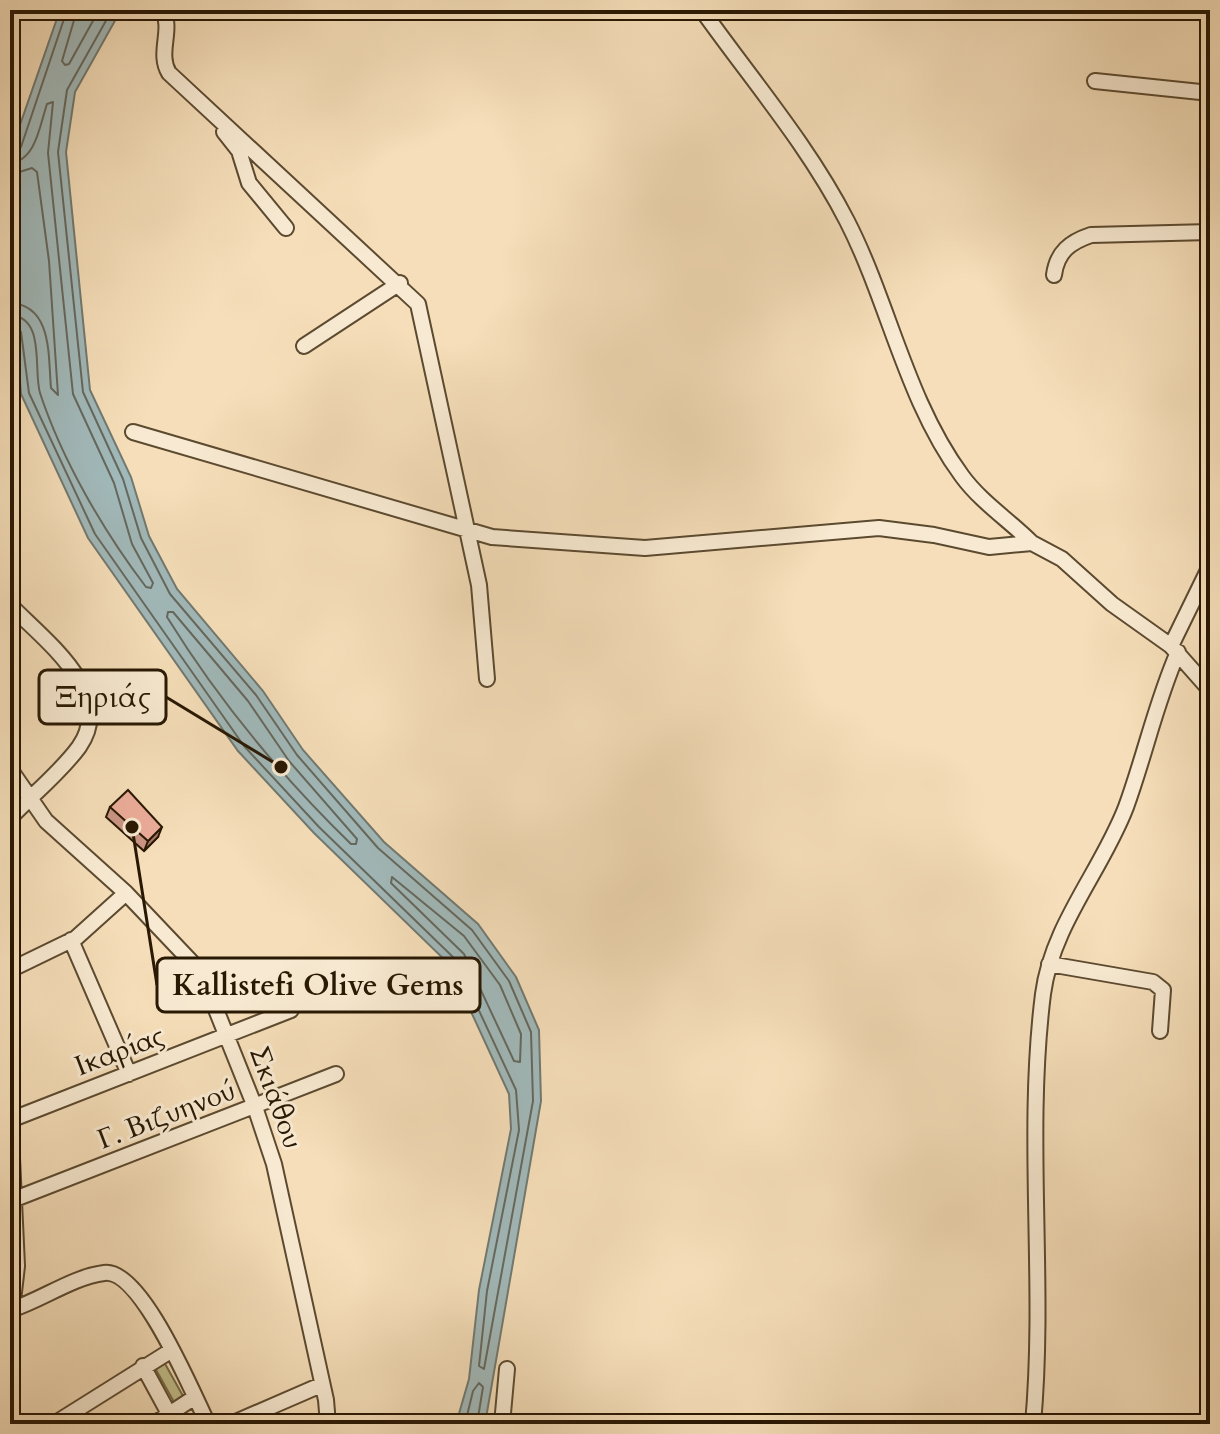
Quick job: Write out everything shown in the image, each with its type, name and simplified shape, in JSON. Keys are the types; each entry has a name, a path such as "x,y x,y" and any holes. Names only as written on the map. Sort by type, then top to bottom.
{"street":[{"path":"163,10 167,23 164,63 177,82 400,283 420,308 484,611 487,679"},
{"path":"702,10 767,97 840,207 908,372 948,454 973,489 1032,543 1062,559 1112,604 1175,649 1210,690"},
{"path":"1095,81 1210,93"},
{"path":"177,82 180,96 234,142 249,183 286,228"},
{"path":"1054,275 1060,254 1078,239 1091,235 1210,232"},
{"path":"304,346 400,283"},
{"path":"133,432 468,532 628,548 846,528 919,533 989,547 1032,543"},
{"path":"1033,1424 1040,1299 1037,1107 1043,993 1049,964 1125,808 1175,649 1210,566"},
{"path":"10,605 75,675 90,705 89,725 78,748 10,818"},
{"name":"Σκιάθου","path":"10,769 46,821 126,893 197,966 255,1107 281,1191 328,1424"},
{"path":"10,970 71,940 126,893"},
{"path":"71,940 129,1074"},
{"path":"1049,964 1153,982 1163,990 1165,998 1160,1031"},
{"name":"Ικαρίας","path":"10,1118 291,1010"},
{"name":"Γ. Βιζυηνού","path":"15,1199 336,1074"},
{"path":"10,1118 17,1266 10,1327"},
{"path":"13,1309 89,1277 113,1273 132,1285 172,1350 208,1424"},
{"path":"54,1424 172,1350"},
{"path":"143,1366 168,1412"},
{"path":"502,1424 507,1369"},
{"path":"231,1424 321,1385"},
{"path":"154,1424 195,1397"}],"shaded area":[{"path":"164,1362 183,1396 174,1402 155,1368"}],"water":[{"path":"60,10 121,10 75,92 66,152 90,390 131,477 149,536 177,589 263,691 303,750 384,842 478,924 516,977 539,1030 541,1101 485,1424 456,1424 469,1379 479,1290 511,1129 509,1094 449,964 314,833 238,751 88,538 21,394 17,343 10,323 10,176 13,145"}],"building":[{"path":"128,790 162,827 148,841 110,807"}],"place":[{"name":"Ξηριάς","path":"281,767"},
{"name":"Kallistefi Olive Gems","path":"132,827"}]}
